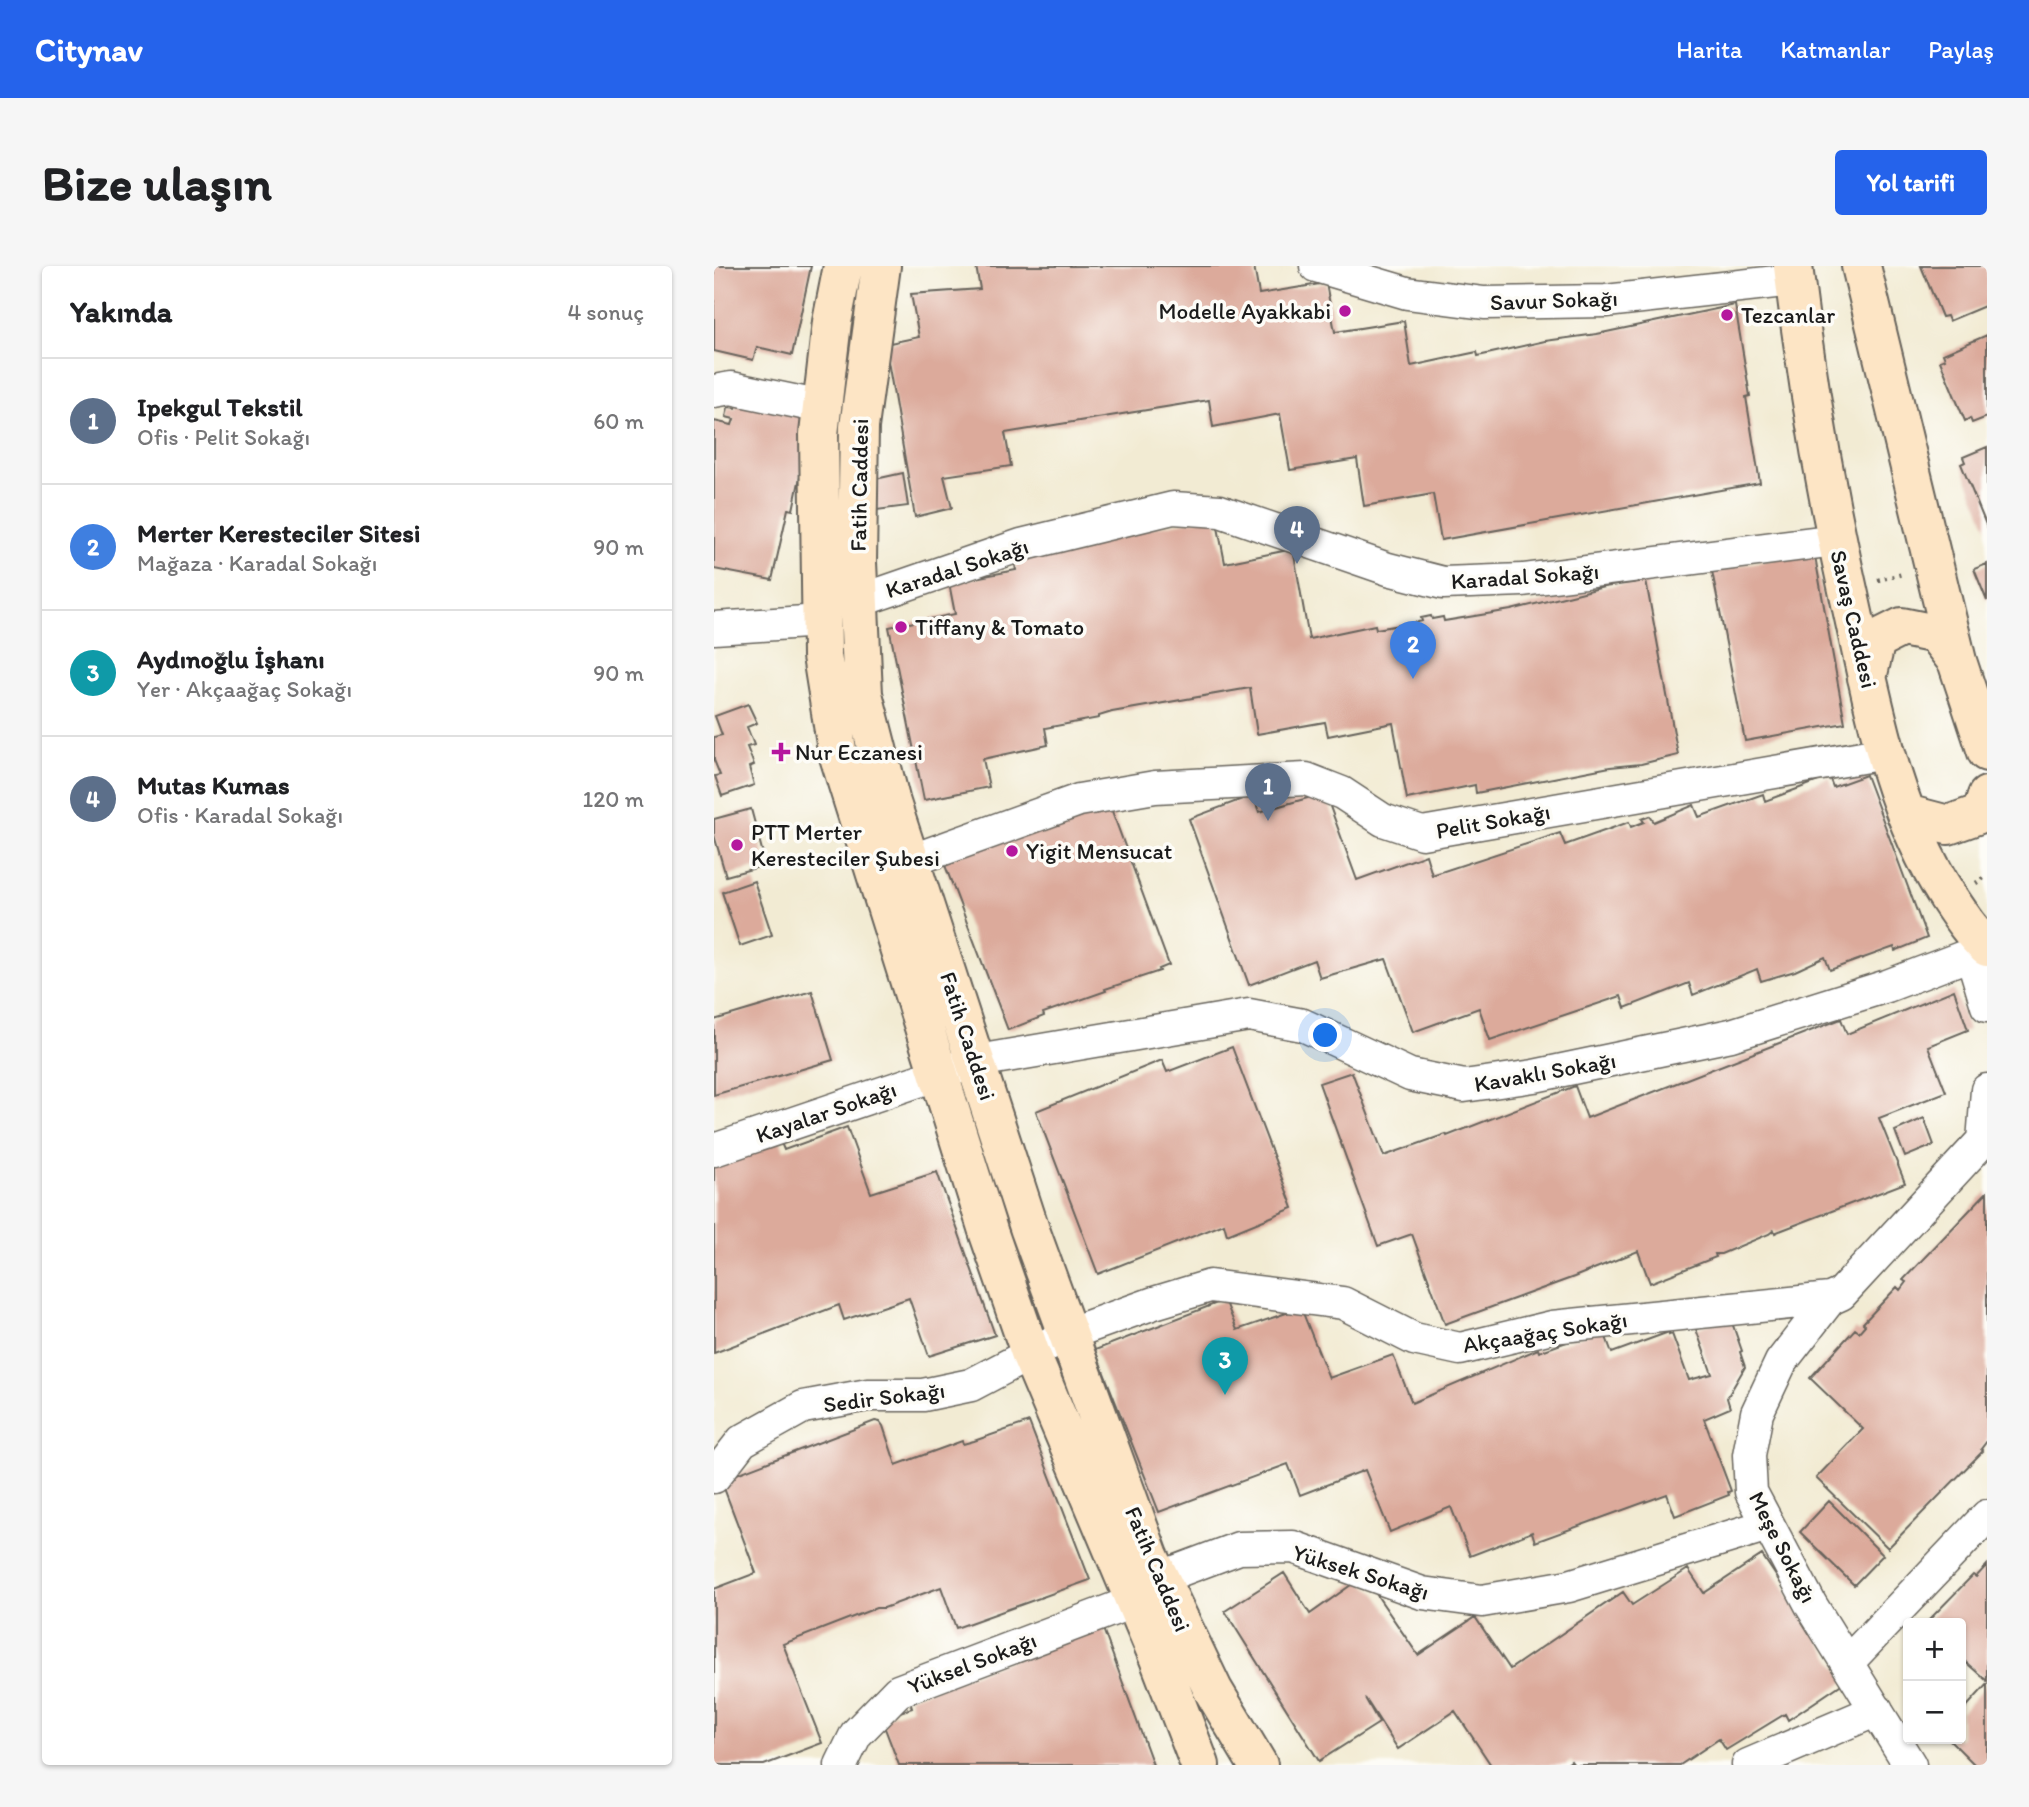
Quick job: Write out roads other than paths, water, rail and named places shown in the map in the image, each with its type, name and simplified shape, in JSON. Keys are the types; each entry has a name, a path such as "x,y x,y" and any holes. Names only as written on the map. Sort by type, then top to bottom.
{"main road":[{"name":"Fatih Caddesi","path":"843,266 832,322 818,434 822,656 837,750 989,1234 1031,1355 1147,1589 1258,1765"},
{"name":"Fatih Caddesi","path":"880,266 859,427 857,562 863,694 891,803 1030,1230 1149,1556 1147,1589 1200,1765"},
{"path":"1861,266 1957,661 1987,752"},
{"name":"Savaş Caddesi","path":"1794,273 1804,356 1836,540 1885,753 1927,864 1982,949"},
{"path":"1867,678 1876,640 1902,627 1936,634 1957,661"},
{"path":"1906,814 1948,825 1982,813 1987,796"}],"street":[{"name":"Savur Sokağı","path":"1316,266 1407,293 1484,303 1606,301 1794,273"},
{"path":"714,391 731,388 822,407"},
{"name":"Karadal Sokağı","path":"859,601 1021,545 1173,508 1220,511 1388,569 1443,583 1523,580 1836,540"},
{"path":"714,628 821,621"},
{"name":"Pelit Sokağı","path":"910,862 1079,800 1155,788 1306,779 1342,793 1383,820 1422,833 1885,753"},
{"path":"1982,949 1987,1006"},
{"name":"Kavaklı Sokağı","path":"939,1073 977,1061 1250,1015 1303,1025 1410,1075 1464,1086 1534,1076 1731,1035 1887,986 1982,949"},
{"name":"Kayalar Sokağı","path":"714,1150 939,1073"},
{"path":"1985,1139 1987,1090"},
{"name":"Meşe Sokağı","path":"1910,1765 1811,1605 1768,1525 1751,1492 1749,1455 1757,1413 1781,1362 1830,1299 1841,1294 1985,1139"},
{"name":"Akçaağaç Sokağı","path":"1068,1334 1210,1286 1343,1303 1414,1339 1460,1349 1552,1327 1830,1299"},
{"name":"Sedir Sokağı","path":"714,1477 742,1441 803,1407 868,1395 923,1395 971,1385 1068,1334"},
{"path":"1847,1663 1987,1516"},
{"name":"Yüksek Sokağı","path":"1147,1589 1239,1548 1293,1547 1422,1593 1482,1601 1569,1586 1768,1525"},
{"name":"Yüksel Sokağı","path":"841,1765 856,1734 898,1691 1147,1589"},
{"path":"1748,1765 1877,1710"}],"place":[{"name":"Modelle Ayakkabi","path":"1345,311"},
{"name":"Tezcanlar","path":"1727,315"},
{"name":"Mutas Kumas","path":"1297,564"},
{"name":"Tiffany & Tomato","path":"901,627"},
{"name":"Merter Keresteciler Sitesi","path":"1413,679"},
{"name":"Nur Eczanesi","path":"781,752"},
{"name":"Ipekgul Tekstil","path":"1268,821"},
{"name":"PTT Merter Keresteciler Şubesi","path":"737,845"},
{"name":"Yigit Mensucat","path":"1012,851"},
{"name":"Aydınoğlu İşhanı","path":"1225,1395"}]}
